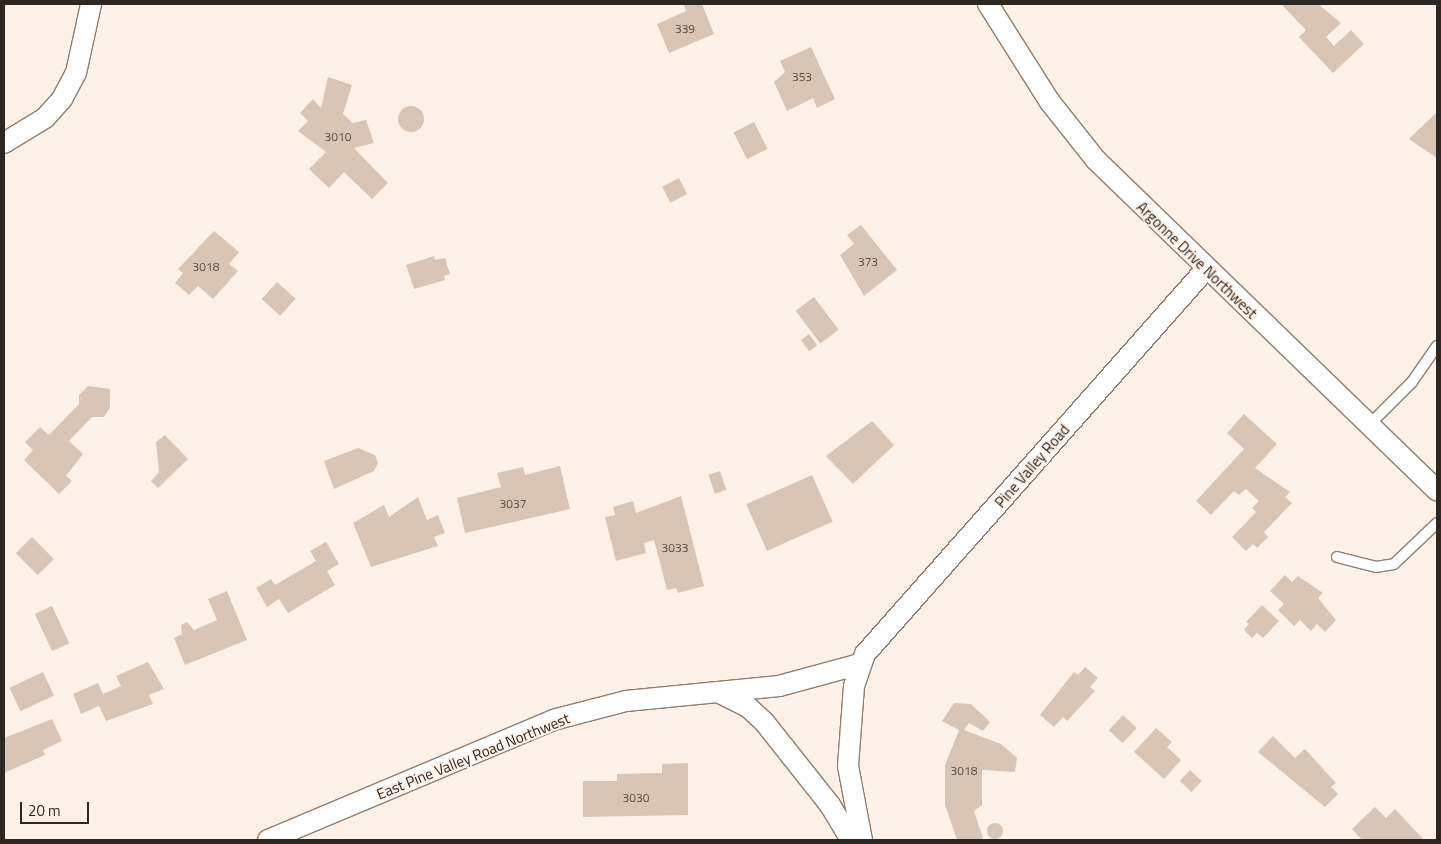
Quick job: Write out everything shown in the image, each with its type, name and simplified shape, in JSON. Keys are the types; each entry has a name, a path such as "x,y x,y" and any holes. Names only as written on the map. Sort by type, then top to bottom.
{"street":[{"path":"4,144 45,118 62,99 81,55 92,4"},
{"name":"Argonne Drive Northwest","path":"988,4 1050,102 1096,160 1206,269 1437,490"},
{"name":"Pine Valley Road","path":"860,664 1206,269"},
{"path":"860,664 848,766 862,840"},
{"name":"East Pine Valley Road Northwest","path":"268,840 553,720 626,701 779,686 860,664"},
{"path":"718,692 748,707 765,723 830,805 851,840"}],"lane":[{"path":"1369,425 1412,382 1437,346"},
{"path":"1337,557 1376,567 1394,564 1437,523"}],"building":[{"path":"702,4 714,34 669,53 657,24 686,11 684,5"},
{"path":"1281,4 1318,4 1341,23 1326,37 1334,46 1351,30 1364,44 1333,73 1299,37 1306,30"},
{"path":"811,47 835,99 817,108 813,98 787,111 774,82 785,72 780,61"},
{"path":"328,77 352,85 343,114 353,123 366,120 374,143 354,148 388,183 372,199 344,172 329,188 309,169 326,152 298,131 308,121 300,113 313,99 321,108"},
{"path":"411,106 420,110 424,119 420,128 411,132 402,128 398,119 402,110"},
{"path":"1437,112 1437,158 1409,139"},
{"path":"754,122 768,149 747,159 734,132"},
{"path":"679,178 687,194 670,203 662,187"},
{"path":"861,225 897,270 864,296 840,255 854,244 847,235"},
{"path":"214,231 239,252 229,264 238,271 213,299 198,286 189,295 175,283 183,273 178,269"},
{"path":"434,256 435,260 445,258 450,274 444,276 445,280 414,289 406,265"},
{"path":"277,282 296,299 280,316 262,299"},
{"path":"814,297 839,330 820,344 796,311"},
{"path":"809,334 817,345 809,351 801,340"},
{"path":"88,386 110,389 110,408 104,417 92,417 69,441 83,454 66,476 72,481 59,494 24,460 33,450 25,442 40,427 49,435 79,404 79,395"},
{"path":"1244,414 1277,444 1255,468 1290,492 1285,497 1292,503 1264,532 1268,537 1257,548 1253,544 1246,551 1232,537 1256,512 1252,508 1259,501 1246,489 1239,495 1234,491 1211,515 1196,501 1244,449 1227,433"},
{"path":"872,421 894,445 853,484 826,456"},
{"path":"165,435 188,459 158,488 151,481 159,472 156,442"},
{"path":"358,448 375,455 378,463 374,471 334,489 324,461"},
{"path":"560,466 570,509 465,533 457,498 501,487 497,473 523,467 525,475"},
{"path":"720,471 726,490 715,494 709,475"},
{"path":"812,475 833,522 767,551 746,504"},
{"path":"681,496 704,586 678,593 676,588 667,590 654,540 644,543 646,553 616,561 605,517 615,515 613,507 633,501 636,513"},
{"path":"418,497 427,520 438,515 445,533 434,537 438,546 371,567 353,523 384,505 389,517"},
{"path":"32,537 54,559 38,575 16,553"},
{"path":"326,542 339,564 327,571 335,585 288,613 279,599 267,607 256,588 271,579 275,585 316,561 310,551"},
{"path":"1285,575 1292,582 1298,576 1323,593 1318,598 1336,620 1325,632 1317,624 1311,631 1300,620 1294,626 1278,610 1284,604 1270,591"},
{"path":"227,591 247,640 185,665 174,638 182,634 181,625 187,622 194,630 217,620 208,599"},
{"path":"1262,605 1279,621 1263,638 1257,633 1252,638 1244,630 1249,624 1246,622"},
{"path":"52,606 69,643 52,651 35,614"},
{"path":"148,662 164,689 149,695 153,704 106,721 99,706 81,714 73,694 98,683 103,694 121,686 116,676"},
{"path":"1085,667 1098,678 1090,687 1095,691 1067,721 1063,717 1054,727 1040,715 1074,672 1078,675"},
{"path":"43,672 54,696 20,711 9,688"},
{"path":"954,703 971,704 990,722 983,731 969,723 964,730 1001,744 1017,758 1015,772 982,770 982,805 974,811 983,838 978,840 957,840 945,805 945,765 959,730 942,721"},
{"path":"1123,715 1137,728 1123,743 1109,730"},
{"path":"52,719 62,741 43,750 45,755 4,773 4,738"},
{"path":"1156,728 1172,742 1167,747 1181,760 1164,779 1134,752"},
{"path":"1273,736 1295,758 1305,749 1336,783 1331,787 1338,794 1325,807 1258,752"},
{"path":"688,763 688,815 583,817 583,781 617,781 617,774 662,773 662,764"},
{"path":"1190,770 1202,781 1191,792 1180,781"},
{"path":"1375,807 1386,818 1395,809 1424,840 1362,840 1352,829"},
{"path":"995,823 1003,831 995,839 987,831"}]}
